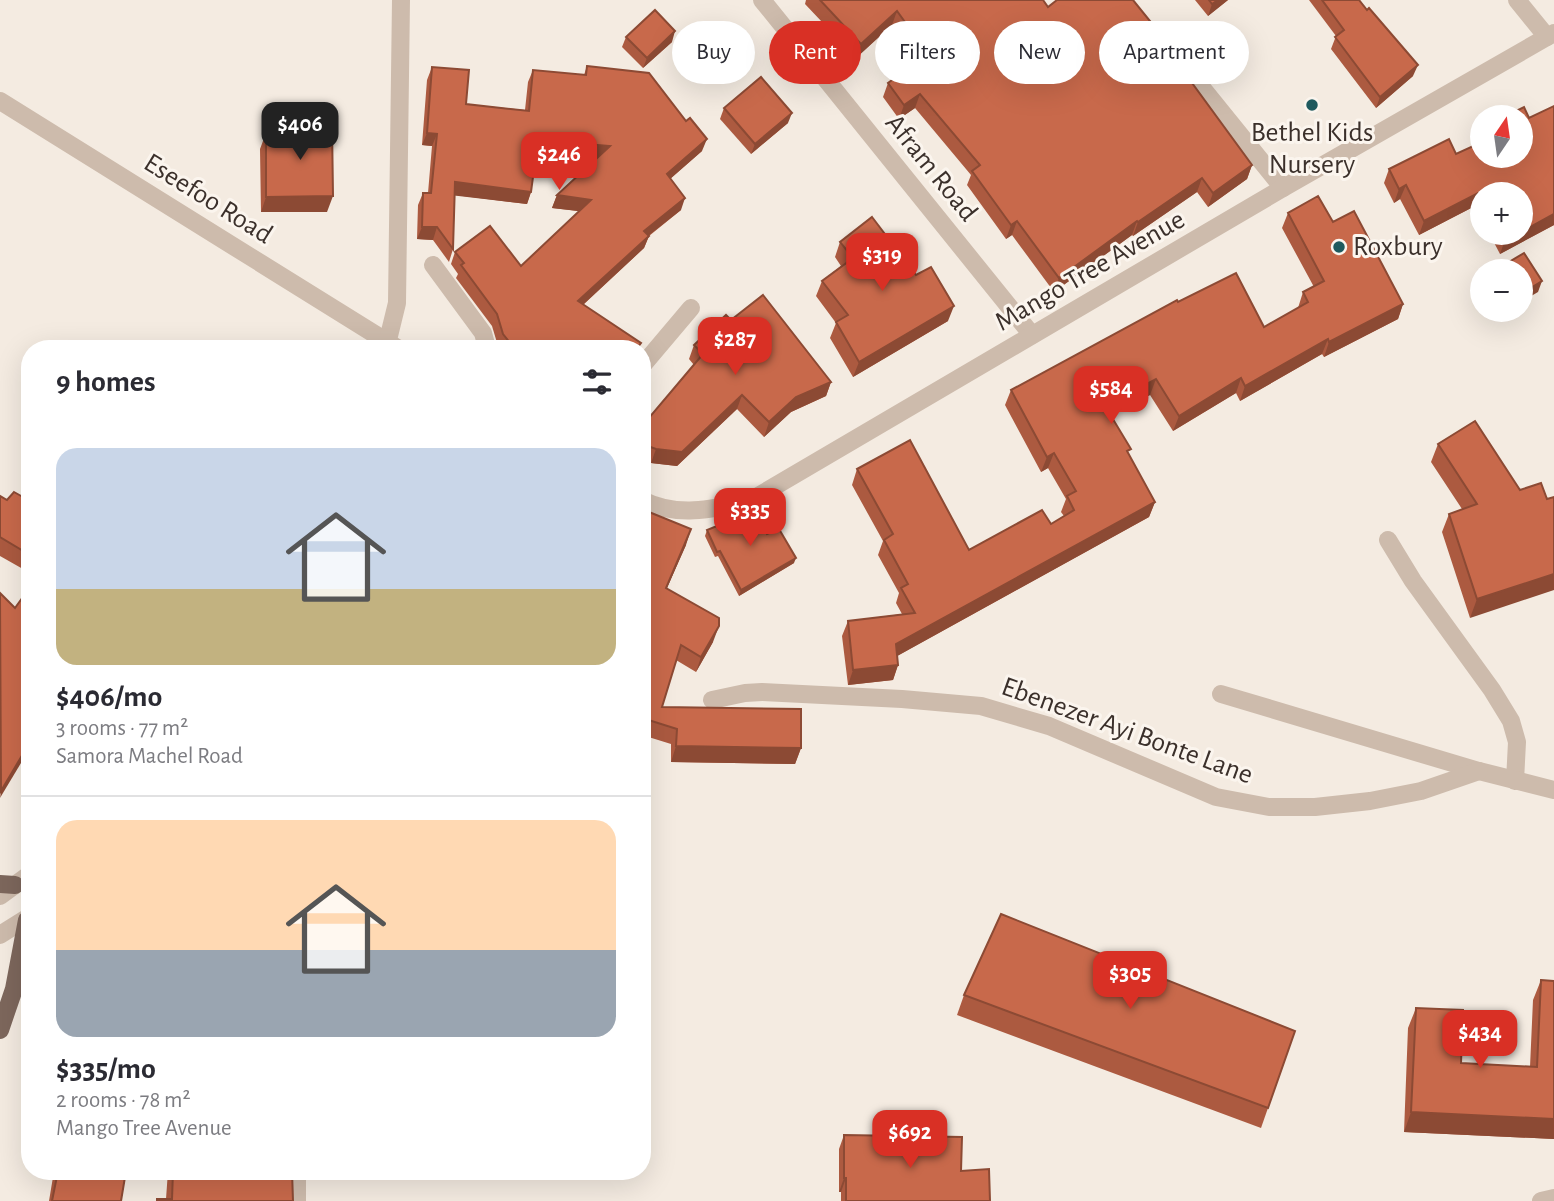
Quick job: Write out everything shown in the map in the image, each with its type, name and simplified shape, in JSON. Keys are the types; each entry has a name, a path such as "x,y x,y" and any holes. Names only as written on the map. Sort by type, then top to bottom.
{"main road":[{"path":"0,1030 14,989 21,954"}],"street":[{"path":"391,340 397,303 401,0"},
{"name":"Afram Road","path":"762,0 1032,335"},
{"path":"1517,0 1550,35"},
{"name":"Mango Tree Avenue","path":"651,505 696,512 748,502 1283,188 1550,35"},
{"path":"1199,84 1283,188"},
{"name":"Eseefoo Road","path":"0,101 380,340"},
{"path":"433,265 483,333 484,340"},
{"path":"651,354 691,309"},
{"path":"1388,540 1413,581 1492,690 1511,722 1517,742 1515,781"},
{"name":"Ebenezer Ayi Bonte Lane","path":"712,700 762,692 981,706 1049,726 1216,797 1269,807 1315,807 1370,801 1421,791 1479,771"},
{"path":"1222,694 1479,771 1554,790"},
{"path":"0,896 8,885"},
{"path":"0,935 21,922"},
{"path":"297,1180 297,1201"},
{"path":"1541,1201 1554,1198"}],"building":[{"path":"820,0 1043,0 1048,7 1057,0 1133,0 1150,21 1099,21 1099,84 1193,84 1252,165 1213,193 1202,178 1059,278 1017,221 1011,225 972,171 980,165 920,94 904,105 889,84 980,84 980,21 904,21 897,11 886,21 875,21 875,31 861,44 861,21 840,21"},
{"path":"1322,0 1359,0 1418,65 1380,97 1335,37 1344,30"},
{"path":"655,10 672,28 672,34 647,58 626,37"},
{"path":"587,66 649,73 686,121 690,118 707,139 667,174 685,198 644,231 649,236 578,301 636,340 508,340 497,314 461,265 464,263 455,252 490,226 521,266 591,200 557,195 610,146 538,140 531,192 455,182 453,249 437,227 422,227 423,193 431,193 437,134 427,133 432,67 469,70 466,104 529,111 533,70 586,75"},
{"path":"761,77 792,113 755,144 724,108"},
{"path":"1554,106 1554,214 1533,225 1533,182 1470,182 1470,197 1424,221 1406,185 1399,189 1389,169 1449,139 1456,154 1470,148 1470,168 1533,168 1533,116"},
{"path":"332,125 333,196 266,197 266,133 279,133 279,126"},
{"path":"1318,196 1333,222 1354,211 1403,304 1329,342 1328,339 1245,386 1241,378 1179,416 1156,379 1105,406 1131,449 1127,451 1155,502 896,644 898,665 853,670 848,621 915,613 901,588 908,584 884,540 893,534 857,469 910,440 969,550 1042,510 1051,524 1074,510 1067,496 1076,491 1054,453 1047,457 1011,390 1177,300 1178,302 1236,273 1264,327 1308,302 1303,292 1324,281 1288,213"},
{"path":"872,217 916,275 931,267 954,306 859,362 836,322 848,315 822,281 853,258 840,242"},
{"path":"1524,253 1528,259 1514,259"},
{"path":"1533,267 1542,281 1533,287"},
{"path":"763,295 831,382 796,397 769,422 742,395 682,452 651,447 651,415 703,354 694,345 726,315 731,320"},
{"path":"1475,421 1520,490 1541,483 1547,499 1554,497 1554,574 1477,599 1449,514 1477,504 1438,444"},
{"path":"14,492 21,496 21,550 0,537 0,496 7,500"},
{"path":"756,510 767,534 779,529 796,558 741,590 720,551 717,552 707,530"},
{"path":"651,513 691,529 666,588 719,618 719,626 701,657 681,645 662,707 801,709 801,748 676,746 677,729 651,721"},
{"path":"0,593 15,608 21,600 21,757 1,791"},
{"path":"1001,914 1295,1031 1268,1108 964,995"},
{"path":"1541,980 1554,981 1554,1119 1411,1112 1416,1008 1463,1010 1461,1063 1537,1067"},
{"path":"844,1135 962,1137 961,1171 989,1169 990,1201 846,1201"},
{"path":"56,1180 124,1180 121,1201 52,1201"},
{"path":"173,1180 292,1180 293,1201 157,1201 172,1199"}],"place":[{"name":"Bethel Kids Nursery","path":"1312,105"},
{"name":"Roxbury","path":"1339,247"}]}
